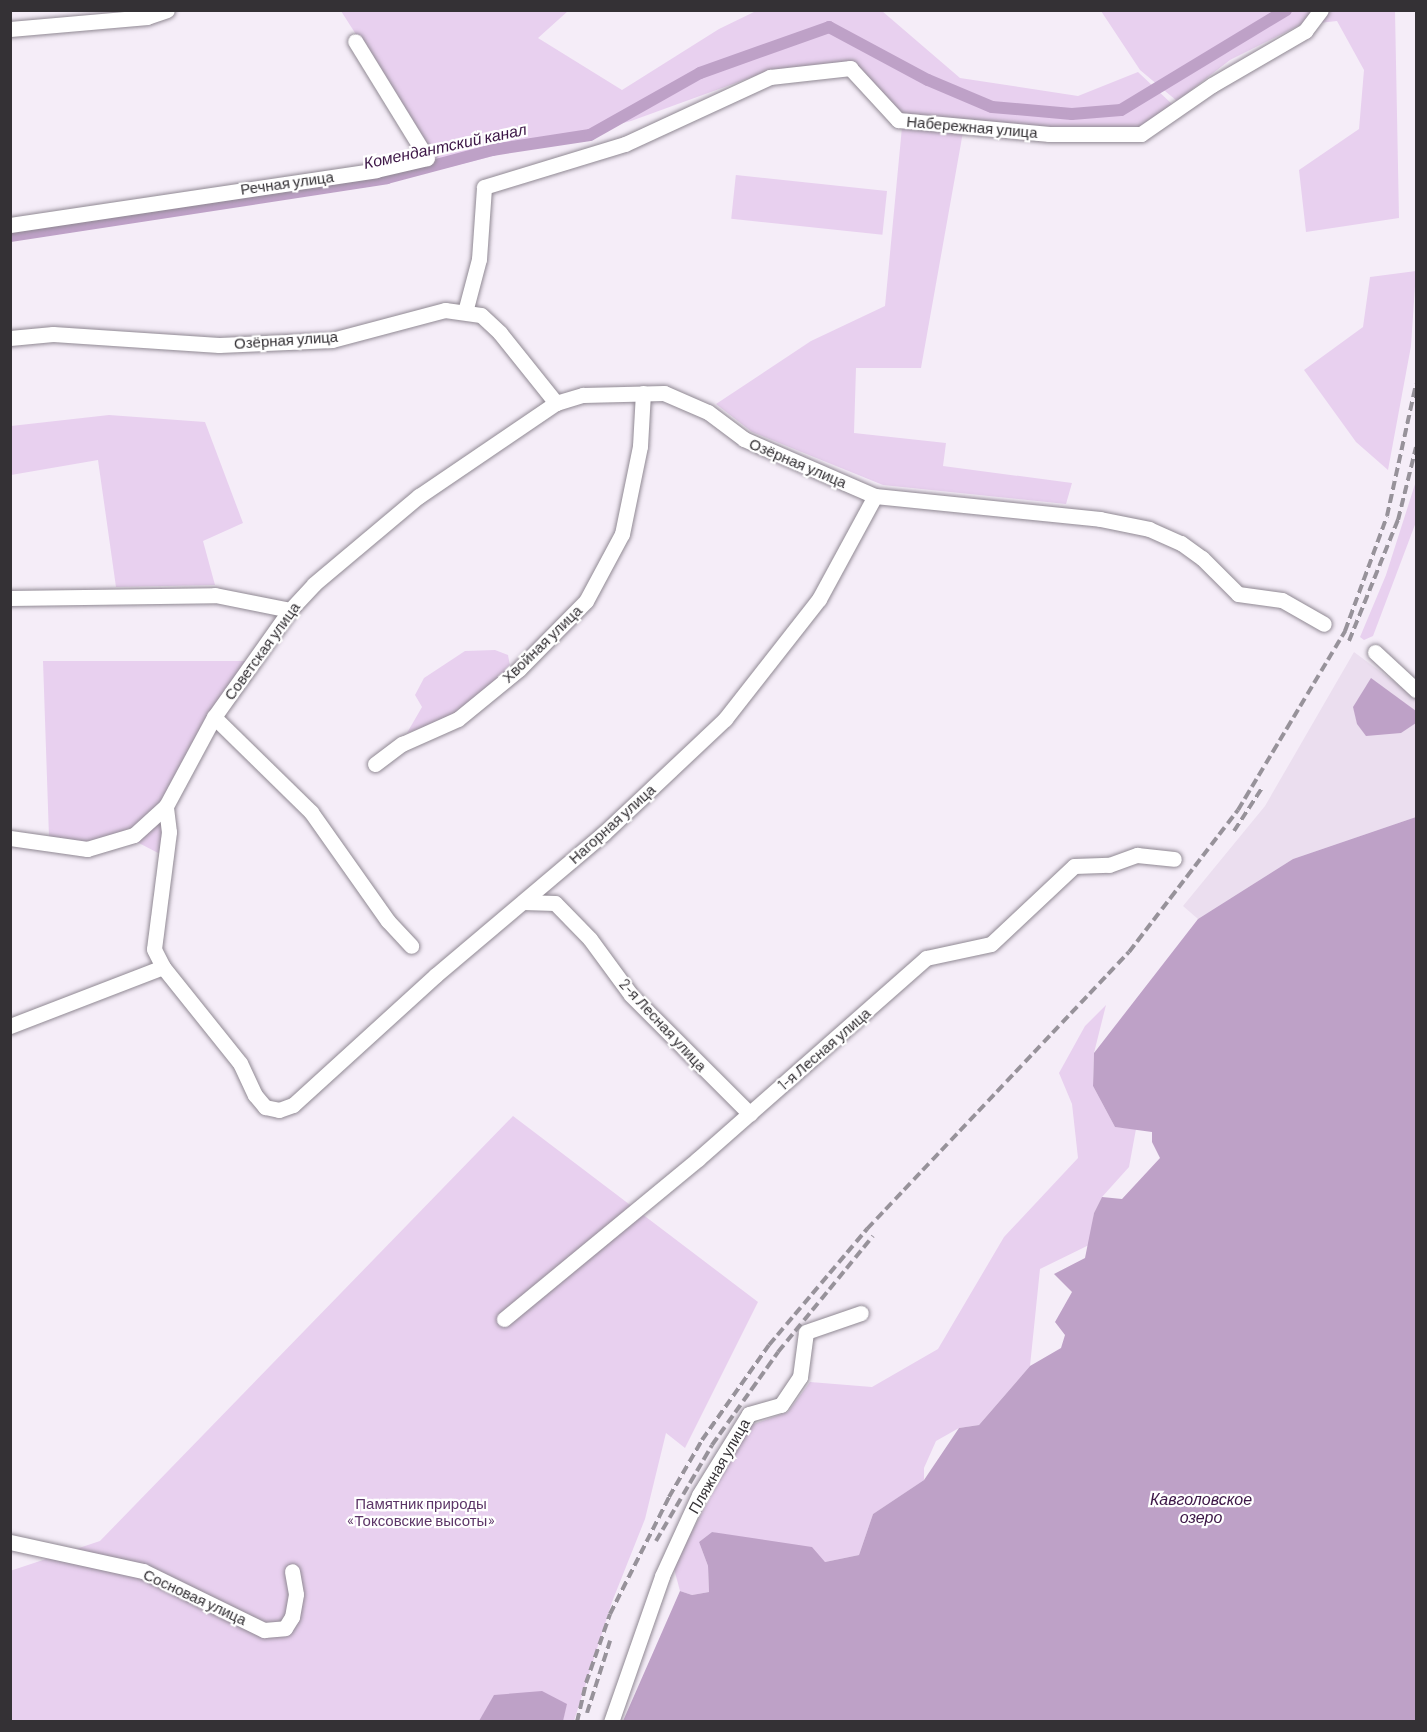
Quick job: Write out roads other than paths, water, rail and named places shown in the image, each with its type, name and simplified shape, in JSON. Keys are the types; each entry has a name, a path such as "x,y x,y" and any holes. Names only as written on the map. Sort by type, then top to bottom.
{"street":[{"path":"10,29 147,17 167,10"},
{"name":"Набережная улица","path":"465,312 479,260 484,187 625,144 770,77 850,68 898,120 1049,134 1141,134 1212,85 1305,31 1321,10"},
{"name":"Речная улица","path":"10,225 376,170 427,158 355,41"},
{"name":"Озёрная улица","path":"10,338 53,334 219,345 332,340 445,310 481,315 500,333 556,403 583,394 664,393 708,412 744,440 875,496 1100,519 1149,529 1195,553 1238,594 1282,600 1324,624"},
{"name":"Хвойная улица","path":"375,764 402,744 458,719 519,669 586,601 622,534 640,446 643,393"},
{"name":"Советская улица","path":"10,838 87,849 111,844 135,835 166,806 214,717 290,610 347,554 419,496 556,403"},
{"name":"Нагорная улица","path":"163,967 240,1064 255,1095 265,1107 279,1110 293,1105 603,834 725,719 819,599 875,496"},
{"path":"10,598 215,595 290,610"},
{"path":"1375,652 1416,690"},
{"path":"214,717 311,812 388,921 411,945"},
{"path":"10,1026 163,967 154,949 169,832 166,806"},
{"name":"1-я Лесная улица","path":"504,1319 750,1114 926,958 991,944 1074,866 1109,865 1137,855 1174,859"},
{"name":"2-я Лесная улица","path":"523,902 555,903 590,939 631,995 750,1114"},
{"name":"Пляжная улица","path":"611,1722 662,1576 699,1495 749,1414 781,1406 800,1377 806,1332 861,1313"},
{"name":"Сосновая улица","path":"10,1542 143,1571 264,1630 285,1628 292,1617 296,1594 292,1570"}],"water":[{"path":"1371,678 1416,711 1416,723 1401,733 1366,736 1357,724 1353,707"},
{"name":"Кавголовское озеро","path":"1416,817 1416,1721 623,1721 680,1591 692,1595 709,1592 708,1566 699,1542 712,1532 812,1547 825,1562 859,1555 873,1514 924,1480 959,1428 979,1425 1030,1366 1061,1348 1065,1335 1055,1322 1072,1292 1054,1274 1085,1258 1094,1213 1102,1197 1122,1199 1160,1158 1152,1142 1152,1132 1115,1127 1093,1086 1094,1053 1198,919 1293,859"},
{"path":"542,1691 567,1704 563,1721 479,1721 494,1695"}],"waterway":[{"name":"Комендантский канал","path":"10,236 387,178 492,150 590,135 700,73 829,27 928,80 992,107 1072,114 1121,110 1286,10"}],"railway":[{"path":"577,1722 586,1683 610,1614 669,1497 702,1440 769,1345 867,1229 1129,952 1238,810 1345,631 1387,516 1416,384"},
{"path":"1349,641 1398,520 1416,447"},
{"path":"1234,831 1262,788"},
{"path":"656,1541 712,1445 778,1352 873,1236"},
{"path":"587,1713 610,1641"}],"park label":[{"name":"Памятник природы «Токсовские высоты»","path":"421,1512"}]}
